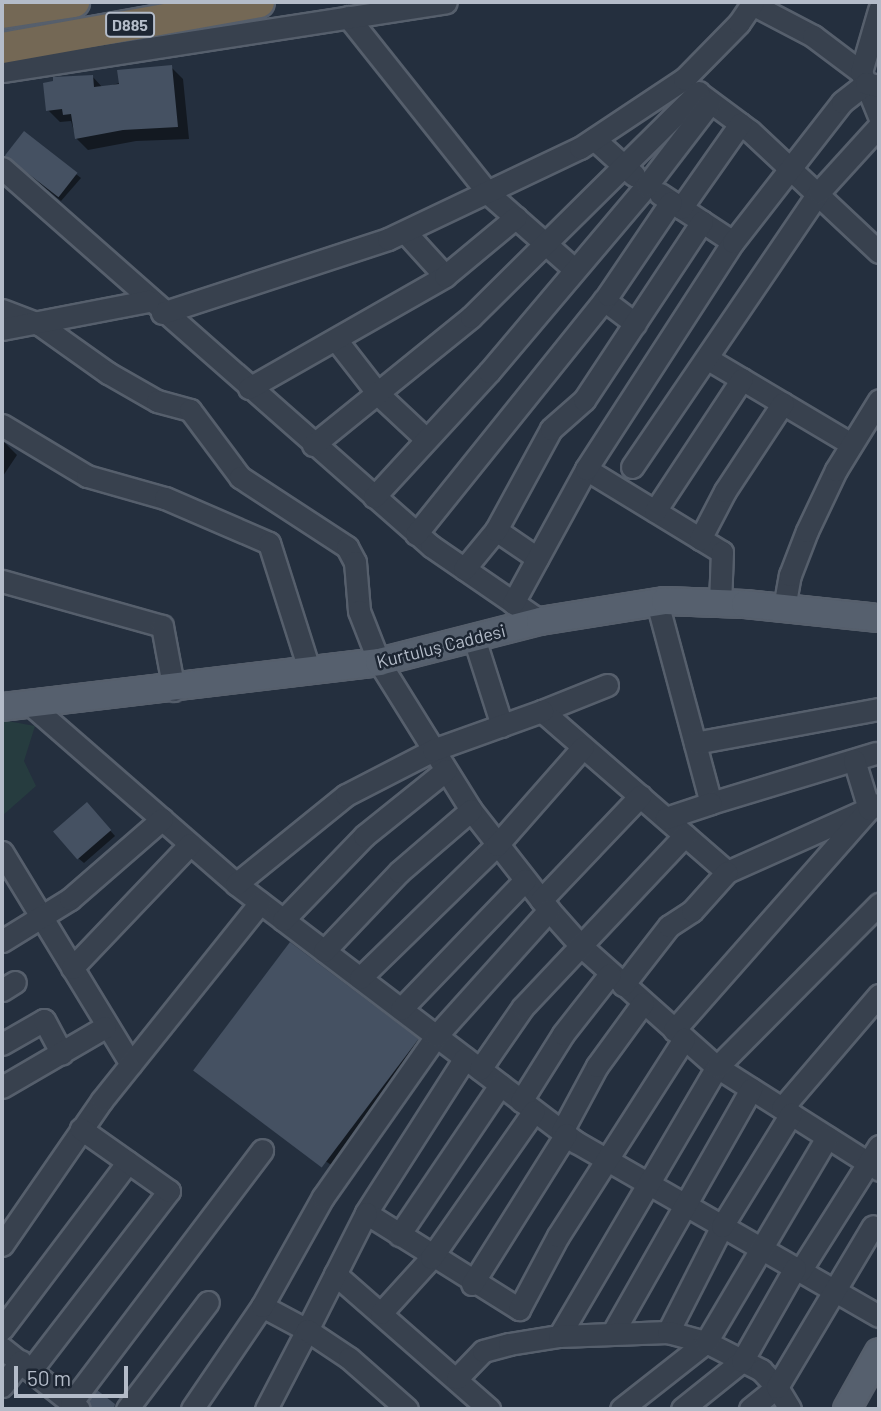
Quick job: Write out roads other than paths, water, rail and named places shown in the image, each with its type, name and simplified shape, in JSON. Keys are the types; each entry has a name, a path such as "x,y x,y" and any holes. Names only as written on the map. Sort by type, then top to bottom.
{"highway":[{"path":"2,13 74,2"},
{"name":"D885","path":"2,48 259,2"}],"main road":[{"name":"Kurtuluş Caddesi","path":"2,707 174,690 379,663 540,621 657,602 720,603 878,613"},
{"path":"847,1409 879,1352"}],"street":[{"path":"2,71 446,2"},
{"path":"374,497 425,438 489,372 647,185 697,91 753,3 813,36 869,81"},
{"path":"879,9 869,81 879,116"},
{"path":"348,17 489,194 574,269"},
{"path":"513,603 586,469 733,242 789,165 842,102 869,81"},
{"path":"697,91 789,165 879,252"},
{"path":"2,329 155,307 405,232 489,194 594,139 697,91"},
{"path":"313,444 379,395 547,244 697,91"},
{"path":"416,534 604,300 740,124"},
{"path":"632,467 708,359 819,192 879,126"},
{"path":"594,139 647,185 733,242"},
{"path":"2,168 155,307 416,534 540,621"},
{"path":"249,388 337,341 445,276 516,217"},
{"path":"464,569 496,530 551,429 584,400 702,222"},
{"path":"405,232 445,276"},
{"path":"604,300 635,323"},
{"path":"2,310 39,324 108,373 157,401 190,410 240,477 347,547 355,562 359,611 379,663 471,810 580,946 717,1067 827,1137 875,1160 797,1269 742,1361 682,1409"},
{"path":"337,341 379,395 425,438"},
{"path":"708,359 851,444"},
{"path":"655,511 742,379"},
{"path":"700,538 725,491 783,404"},
{"path":"784,608 790,575 807,531 851,444 876,413"},
{"path":"616,424 648,444"},
{"path":"2,425 87,476 165,498 269,543 310,672"},
{"path":"586,469 722,552 720,603"},
{"path":"496,530 537,558"},
{"path":"2,581 162,626 174,690"},
{"path":"657,602 711,803"},
{"path":"474,638 502,726"},
{"path":"236,884 346,795 433,750 607,685"},
{"path":"32,705 236,884 564,1133 879,1316"},
{"path":"695,743 879,709"},
{"path":"542,711 727,872"},
{"path":"360,978 497,845 583,747"},
{"path":"666,818 876,753"},
{"path":"854,760 874,807"},
{"path":"283,920 364,836 446,770"},
{"path":"192,1409 262,1306 323,1197 436,1036 640,796"},
{"path":"381,1312 431,1258 528,1106 562,1034 669,926 692,911 727,872 874,807"},
{"path":"519,1309 679,1034 874,807"},
{"path":"324,951 399,872 471,810"},
{"path":"2,941 43,918 97,879 162,819"},
{"path":"267,1409 366,1213 472,1063 685,835"},
{"path":"72,968 190,844"},
{"path":"2,852 10,885 43,918 105,1027 131,1064"},
{"path":"401,1009 525,880"},
{"path":"2,1245 81,1129 260,902"},
{"path":"550,1337 650,1185 717,1067 879,904"},
{"path":"668,1332 722,1226 787,1111 879,995"},
{"path":"472,1284 564,1133 597,1066 643,1003"},
{"path":"2,1044 44,1020 62,1054"},
{"path":"2,1087 105,1027"},
{"path":"399,1235 500,1085"},
{"path":"612,1334 682,1203 751,1088"},
{"path":"2,1386 26,1365 169,1191 81,1129"},
{"path":"621,1409 706,1342 758,1247 827,1137"},
{"path":"2,1348 75,1406 262,1150"},
{"path":"2,1329 128,1162"},
{"path":"366,1213 472,1284 519,1309 550,1337"},
{"path":"750,1409 777,1387 873,1226"},
{"path":"335,1274 457,1378 489,1409"},
{"path":"127,1409 208,1302"},
{"path":"262,1306 307,1330 349,1358 407,1409"},
{"path":"457,1378 483,1351 550,1337 668,1332 706,1342 761,1370 777,1387 790,1409"}]}
